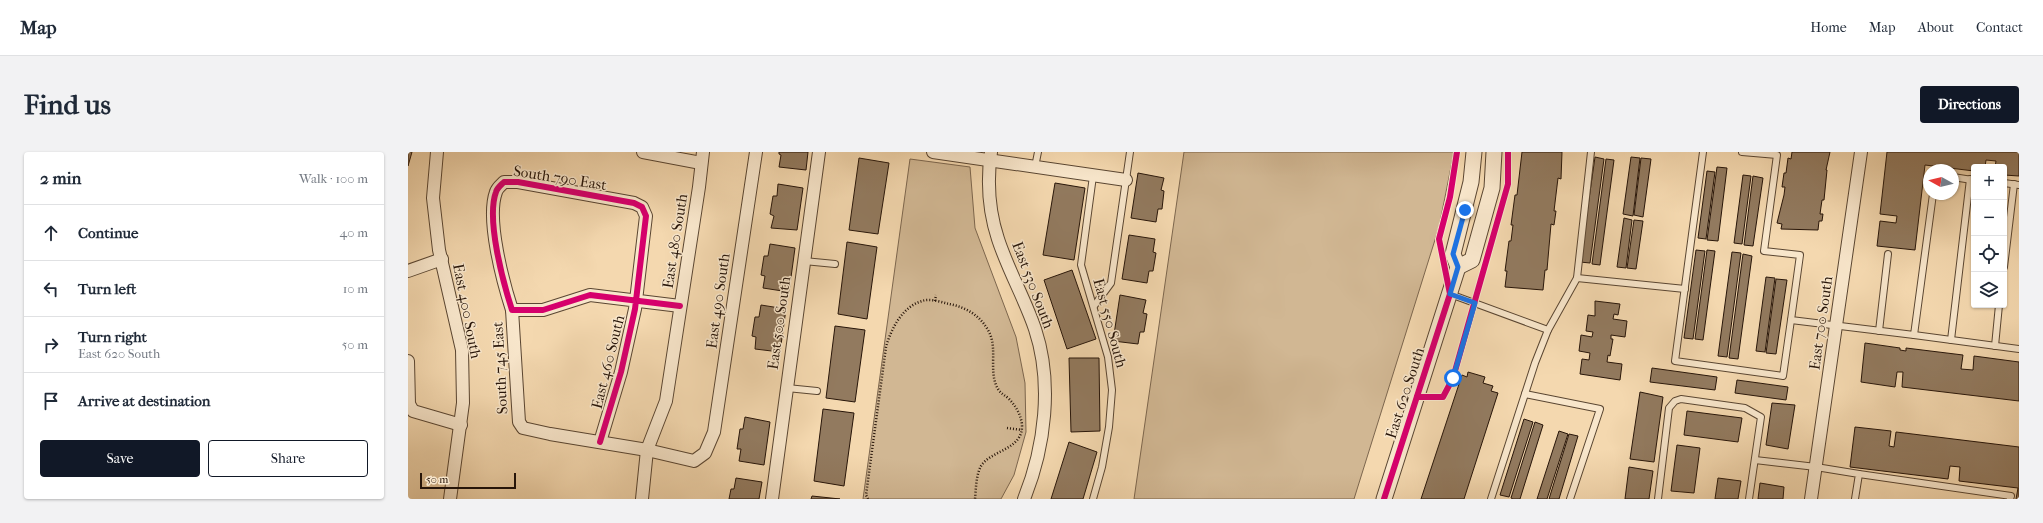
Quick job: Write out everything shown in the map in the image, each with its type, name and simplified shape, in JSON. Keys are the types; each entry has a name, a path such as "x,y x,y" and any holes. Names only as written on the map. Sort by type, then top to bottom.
{"street":[{"name":"East 400 South","path":"437,152 433,198 442,259 462,350 461,425 450,499"},
{"path":"643,152 702,157"},
{"name":"East 490 South","path":"705,453 714,432 756,152"},
{"name":"East 500 South","path":"772,499 819,152"},
{"path":"933,152 991,156 1035,167 1126,180"},
{"name":"East 620 South","path":"1384,499 1458,267 1453,254 1471,182 1474,152"},
{"path":"1458,267 1472,260 1492,188 1494,152"},
{"name":"East 700 South","path":"1811,499 1861,152"},
{"name":"East 530 South","path":"991,156 989,196 998,239 1035,330 1045,379 1041,438 1035,473 1024,499"},
{"name":"East 480 South","path":"642,499 647,450 666,401 699,187 702,157"},
{"name":"South 790 East","path":"512,310 497,252 493,211 496,191 504,182 518,182 634,203 642,207 646,216"},
{"name":"East 460 South","path":"600,442 621,372 636,300 646,216"},
{"path":"408,270 442,259"},
{"path":"512,310 543,310 590,295 680,306"},
{"name":"South 745 East","path":"512,310 519,422 523,428 533,431 647,450 694,461 705,453"},
{"path":"408,361 409,404 413,411 461,425"}],"lane":[{"path":"1035,167 1038,152"},
{"path":"1094,306 1111,283 1130,152"},
{"path":"1491,499 1525,394 1548,330 1577,278 1591,152"},
{"path":"1703,152 1675,361 1783,376 1800,255 1764,251 1777,155 1742,152"},
{"name":"East 550 South","path":"1093,176 1081,265 1108,357 1112,390 1109,427 1102,467 1093,499"},
{"path":"1959,178 1971,180"},
{"path":"2007,246 2016,185"},
{"path":"1951,340 1971,188"},
{"path":"1914,335 1932,200"},
{"path":"1879,331 1888,254"},
{"path":"804,261 835,264"},
{"path":"1577,278 1685,289"},
{"path":"1450,294 1548,330"},
{"path":"1995,346 2000,308"},
{"path":"1791,320 2019,349"},
{"path":"787,388 817,391"},
{"path":"1525,394 1600,409 1570,499"},
{"path":"1658,499 1669,408 1675,401 1681,399 1745,408 1762,417 1749,499"},
{"path":"1755,460 1816,467 2011,496 2010,499"},
{"path":"1855,499 1859,474"}],"path":[{"path":"935,301 936,295"},
{"path":"868,499 867,487 886,347 890,333 908,309 922,301 935,301 963,306 972,312 990,333 993,345 994,378 997,388 1017,409 1021,418 1022,430 1009,448 995,454 981,466 975,499"},
{"path":"1007,428 1022,430"}],"shaded area":[{"path":"1184,152 1454,152 1439,227 1354,499 1134,499"},
{"path":"910,159 970,167 975,228 1016,337 1025,383 1026,432 1014,475 1001,499 863,499"}],"building":[{"path":"408,152 412,152 408,166"},
{"path":"779,152 808,152 806,170 779,167 781,155"},
{"path":"1522,152 1562,152 1561,179 1558,178 1554,211 1556,211 1554,225 1551,224 1547,270 1545,270 1543,290 1505,287 1507,271 1505,271 1509,241 1511,241 1513,225 1511,225 1515,195 1517,195"},
{"path":"1792,152 1830,152 1826,170 1824,200 1822,200 1820,214 1823,214 1822,221 1819,221 1818,230 1781,229 1782,224 1777,223 1784,195 1785,187 1782,187 1784,173 1786,173 1788,158 1791,159"},
{"path":"1887,152 2019,152 2019,176 2007,175 2007,164 1996,164 1996,161 1986,160 1985,164 1971,164 1971,171 1959,169 1959,164 1923,164 1923,182 1915,250 1877,246 1880,221 1896,223 1897,216 1880,214"},
{"path":"1595,157 1604,159 1590,263 1580,262"},
{"path":"1631,157 1640,158 1633,216 1623,214"},
{"path":"859,158 889,163 878,234 849,230"},
{"path":"1641,158 1651,159 1643,217 1634,215"},
{"path":"1606,159 1614,160 1600,265 1592,264"},
{"path":"1717,167 1727,168 1718,241 1707,240"},
{"path":"1707,171 1715,172 1706,239 1698,238"},
{"path":"1138,173 1164,178 1161,190 1164,191 1162,209 1158,209 1156,222 1131,218"},
{"path":"1743,175 1751,176 1742,244 1734,243"},
{"path":"1753,176 1763,178 1753,246 1744,245"},
{"path":"1055,183 1085,188 1074,260 1043,255"},
{"path":"778,184 803,188 797,230 771,228 774,216 770,214 773,196 777,196"},
{"path":"1624,218 1632,220 1626,268 1617,267"},
{"path":"1634,220 1643,221 1636,269 1627,268"},
{"path":"1129,235 1155,239 1153,252 1156,253 1153,271 1149,271 1147,283 1122,279"},
{"path":"847,242 877,247 867,319 838,314"},
{"path":"770,244 795,248 789,292 763,288 765,276 761,275 764,256 768,256"},
{"path":"1696,250 1705,251 1693,339 1684,338"},
{"path":"1707,250 1715,251 1703,340 1695,339"},
{"path":"1732,252 1741,253 1727,357 1718,356"},
{"path":"1743,254 1752,256 1738,359 1729,358"},
{"path":"1072,270 1096,339 1067,349 1044,280"},
{"path":"1766,277 1775,278 1765,352 1756,351"},
{"path":"1776,279 1787,280 1776,354 1766,353"},
{"path":"1120,295 1146,300 1143,313 1147,314 1144,332 1140,332 1138,344 1113,341"},
{"path":"1595,301 1620,304 1618,315 1614,314 1613,319 1627,321 1625,337 1611,335 1611,339 1613,339 1610,356 1608,355 1607,362 1622,364 1620,380 1580,374 1582,359 1589,360 1590,353 1579,351 1581,335 1592,337 1593,332 1586,331 1588,315 1595,316"},
{"path":"761,305 786,309 780,352 755,349 756,337 752,336 755,317 759,317"},
{"path":"835,326 865,330 855,402 826,398"},
{"path":"1865,343 1900,348 1900,350 1906,351 1906,348 1963,355 1961,369 1973,370 1974,356 2019,362 2019,401 1902,387 1903,372 1897,372 1895,387 1861,382"},
{"path":"1069,358 1099,358 1100,431 1071,432"},
{"path":"1652,368 1717,377 1715,390 1650,382"},
{"path":"1468,372 1485,377 1483,383 1493,386 1491,391 1498,393 1464,499 1421,499 1462,375 1467,377"},
{"path":"1737,380 1788,387 1786,400 1735,393"},
{"path":"1640,392 1663,397 1654,462 1630,459"},
{"path":"1772,403 1795,405 1788,449 1766,445"},
{"path":"823,409 854,413 844,486 814,481"},
{"path":"1687,411 1742,418 1738,442 1684,435"},
{"path":"745,417 770,422 764,465 739,461 741,449 737,449 740,429 743,429"},
{"path":"1524,419 1533,422 1509,497 1500,495"},
{"path":"1535,422 1543,425 1520,499 1513,499 1511,498"},
{"path":"1855,427 1891,431 1889,446 1894,447 1896,432 2019,447 2019,499 2016,499 2018,488 1959,481 1960,467 1950,466 1948,479 1850,467"},
{"path":"1559,431 1568,434 1547,499 1537,499"},
{"path":"1569,434 1578,436 1559,499 1549,499"},
{"path":"1069,442 1097,452 1083,499 1051,499"},
{"path":"1677,445 1700,448 1694,493 1671,491"},
{"path":"1629,467 1653,471 1649,499 1625,499"},
{"path":"736,478 762,482 759,499 729,499 731,489 734,489"},
{"path":"1718,478 1741,481 1738,499 1715,499"},
{"path":"1760,483 1784,487 1783,499 1758,499"},
{"path":"812,496 840,499 811,499"}],"cycle path":[{"path":"1384,499 1450,294 1439,239 1450,197 1457,152"},
{"path":"1417,397 1443,397 1453,378 1508,184 1508,152"},
{"path":"600,442 621,372 635,309 646,216 642,207 634,203 518,182 504,182 497,189 493,204 494,234 504,284 512,310 543,310 590,295 680,306"}],"route":[{"path":"1453,378 1475,303 1450,294 1458,267 1453,254 1465,210"}]}
